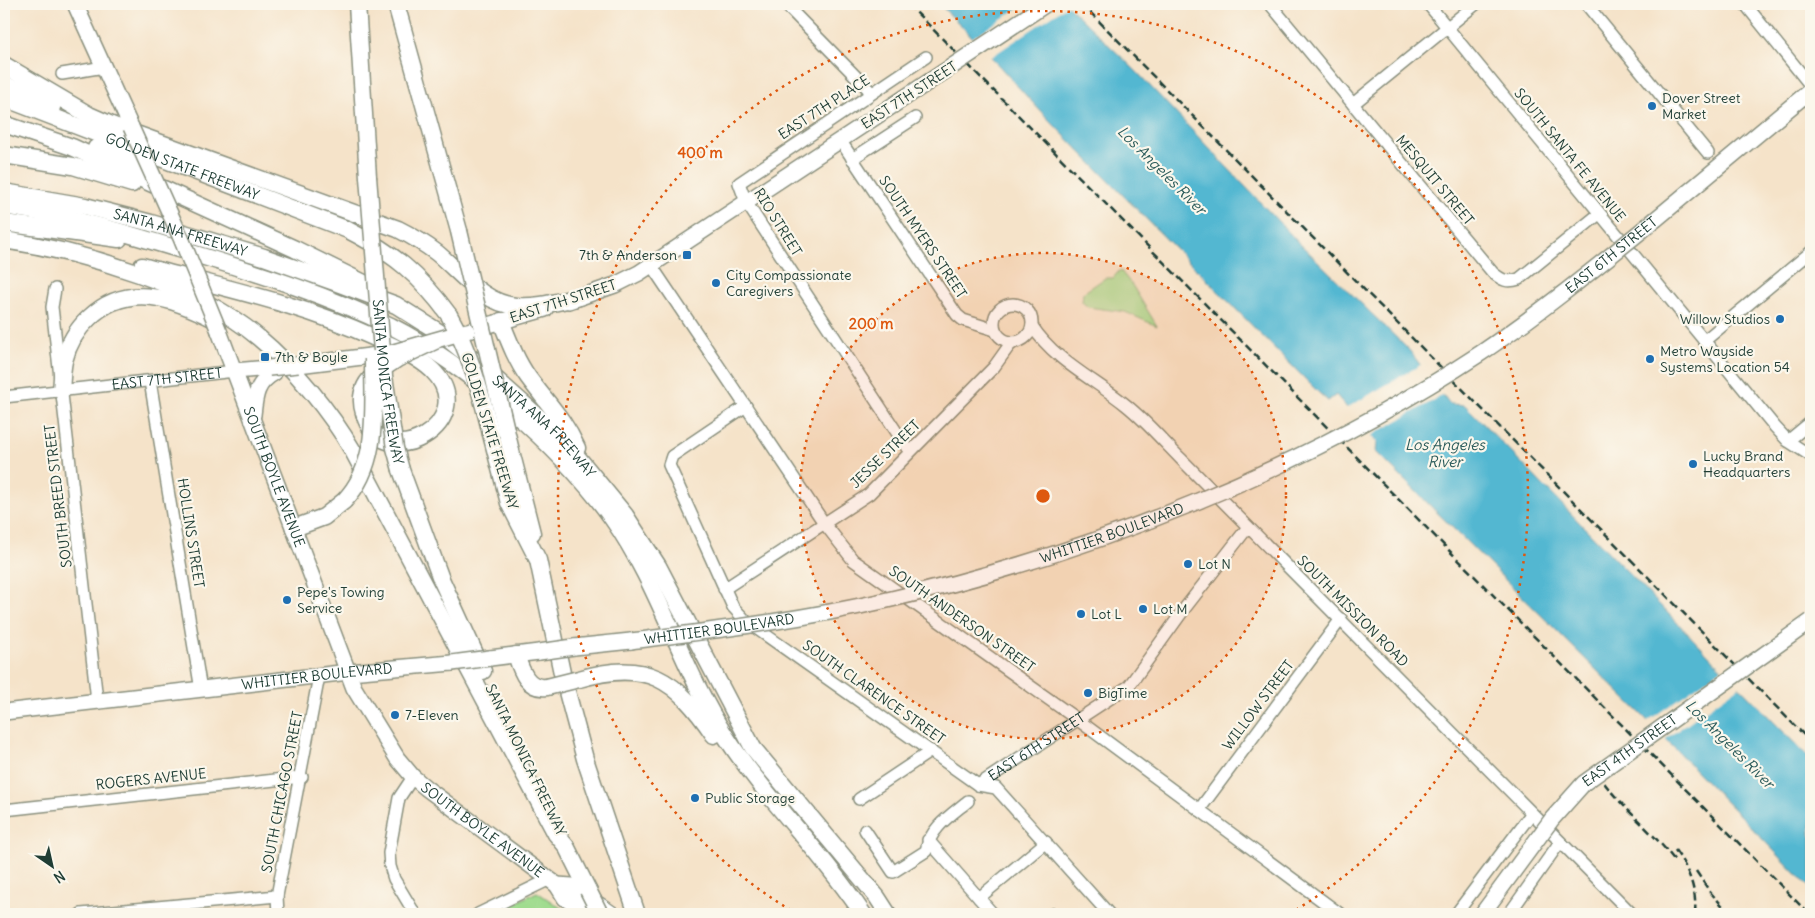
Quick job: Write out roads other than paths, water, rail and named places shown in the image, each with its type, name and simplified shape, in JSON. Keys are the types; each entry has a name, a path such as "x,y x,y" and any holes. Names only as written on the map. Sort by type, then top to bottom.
{"highway":[{"path":"349,4 357,87 364,116"},
{"name":"SANTA MONICA FREEWAY","path":"357,4 375,275 388,412 402,470 441,579 491,689 562,830 566,846"},
{"path":"397,4 459,231 538,560"},
{"path":"4,65 89,115 114,126 398,229 424,243 468,281 501,303 514,306 532,306 580,297"},
{"path":"4,84 94,128 105,138"},
{"name":"GOLDEN STATE FREEWAY","path":"4,98 348,230 382,248 412,271 448,316 465,346 474,371 509,503 538,560 562,672 585,759 637,914"},
{"path":"4,118 221,190 259,196"},
{"path":"4,124 72,147 339,270 370,285 396,305"},
{"path":"4,155 74,166 150,191 180,197"},
{"name":"SANTA ANA FREEWAY","path":"4,192 85,206 151,223 264,257 396,305 442,334 515,394 561,437 625,515 658,566 753,748 877,897 888,914"},
{"name":"SANTA ANA FREEWAY","path":"4,206 88,222 318,294 394,328 437,352 522,421 546,443 589,490 627,541 652,587 704,700 751,774 863,914"},
{"path":"4,223 168,246"},
{"path":"4,240 62,252 139,275 200,300 259,337 282,368"},
{"path":"62,252 79,250 298,308 331,319 392,346 431,369 440,379 446,400 441,420 435,429 420,440 402,443 391,442 375,433 366,421 362,400 367,381 397,359 435,341"},
{"path":"294,528 324,517 344,501 353,492 366,467 371,441 375,275"},
{"path":"61,391 64,360 70,343 83,323 112,301 135,296 162,299 198,311 233,330 282,368 335,420 556,834 566,846 600,914"},
{"path":"501,321 527,376 567,426 585,466"},
{"path":"516,655 522,671 531,684 538,687 547,687 620,670 641,672 668,685 682,695 695,709 732,761 751,774"}],"main road":[{"name":"SOUTH BOYLE AVENUE","path":"75,4 184,245 235,371 354,688 369,716 397,758 413,777 553,882 565,898 588,914"},
{"name":"EAST 7TH STREET","path":"235,371 282,368 387,354 615,285 652,265 1046,4"},
{"name":"EAST 6TH STREET","path":"1397,402 1473,358 1515,329 1656,219 1811,90"},
{"path":"253,419 257,388 265,378 282,368"},
{"name":"WHITTIER BOULEVARD","path":"4,712 349,672 452,663 773,622 839,611 982,576 1111,535 1188,506 1301,454 1397,402"},
{"name":"EAST 4TH STREET","path":"1482,914 1552,819 1584,783 1811,621"},
{"name":"SOUTH BOYLE AVENUE","path":"553,882 572,886 612,914"}],"street":[{"path":"785,4 872,93"},
{"name":"MESQUIT STREET","path":"1270,4 1493,273 1504,281 1511,282 1519,279 1599,214"},
{"name":"SOUTH SANTA FE AVENUE","path":"1428,4 1704,341 1788,440 1811,456"},
{"path":"1353,104 1476,4"},
{"path":"1586,4 1708,153"},
{"path":"1745,4 1811,86"},
{"name":"EAST 7TH PLACE","path":"739,183 794,144 926,57"},
{"path":"62,74 104,67"},
{"path":"852,159 915,118"},
{"name":"SOUTH MYERS STREET","path":"840,140 957,315 963,320 975,322 998,334"},
{"path":"794,144 806,162"},
{"name":"RIO STREET","path":"739,183 746,202 909,451"},
{"path":"1704,341 1811,252"},
{"name":"SOUTH ANDERSON STREET","path":"652,265 824,523 853,560 1078,720 1340,914"},
{"name":"SOUTH BREED STREET","path":"55,289 52,307 97,700"},
{"path":"1002,356 994,322 996,314 1003,306 1009,304 1021,305 1030,313 1032,326 1030,332 1018,341"},
{"path":"975,322 996,314"},
{"name":"SOUTH MISSION ROAD","path":"1032,326 1043,342 1126,405 1341,619 1531,814 1632,914"},
{"path":"998,334 1018,341 1043,342"},
{"name":"JESSE STREET","path":"724,589 868,494 1018,341"},
{"name":"EAST 7TH STREET","path":"4,397 235,371"},
{"name":"HOLLINS STREET","path":"150,381 201,690"},
{"name":"SOUTH CLARENCE STREET","path":"746,406 670,459 669,465 733,607 746,621 978,785 996,788 1108,914"},
{"path":"1788,440 1811,422"},
{"name":"EAST 6TH STREET","path":"978,785 1129,686 1185,608 1248,527"},
{"name":"WILLOW STREET","path":"1199,810 1341,619"},
{"name":"SOUTH CHICAGO STREET","path":"278,914 278,896 302,777 319,676"},
{"path":"860,799 931,750"},
{"name":"ROGERS AVENUE","path":"4,810 302,777"},
{"path":"413,777 399,798 389,853 394,879 415,914"},
{"path":"865,830 893,872 926,851 928,840 934,830 968,800"},
{"path":"1456,914 1531,814"},
{"path":"928,840 993,914"},
{"path":"979,898 1046,842"},
{"path":"1509,914 1560,842"},
{"path":"478,914 553,882"},
{"path":"81,914 278,896"}],"water":[{"name":"Los Angeles River","path":"939,4 1066,4 1134,69 1296,240 1409,350 1450,404 1465,405 1811,760 1811,889 1644,717 1376,452 1377,442 1336,395 1328,401 1318,392 1051,122"}],"railway":[{"path":"908,4 1809,914"},
{"path":"1082,4 1811,742"},
{"path":"1597,773 1615,796 1656,838 1675,861"},
{"path":"1675,850 1691,880 1695,897 1695,914"},
{"path":"1696,871 1710,892 1730,914"}],"place":[{"name":"Dover Street Market","path":"1652,106"},
{"name":"7th & Anderson","path":"687,255"},
{"name":"City Compassionate Caregivers","path":"716,283"},
{"name":"Willow Studios","path":"1780,319"},
{"name":"7th & Boyle","path":"265,357"},
{"name":"Metro Wayside Systems Location 54","path":"1650,359"},
{"name":"Lucky Brand Headquarters","path":"1693,464"},
{"name":"Lot N","path":"1188,564"},
{"name":"Pepe's Towing Service","path":"287,600"},
{"name":"Lot M","path":"1143,609"},
{"name":"Lot L","path":"1081,614"},
{"name":"BigTime","path":"1088,693"},
{"name":"7-Eleven","path":"395,715"},
{"name":"Public Storage","path":"695,798"}]}
